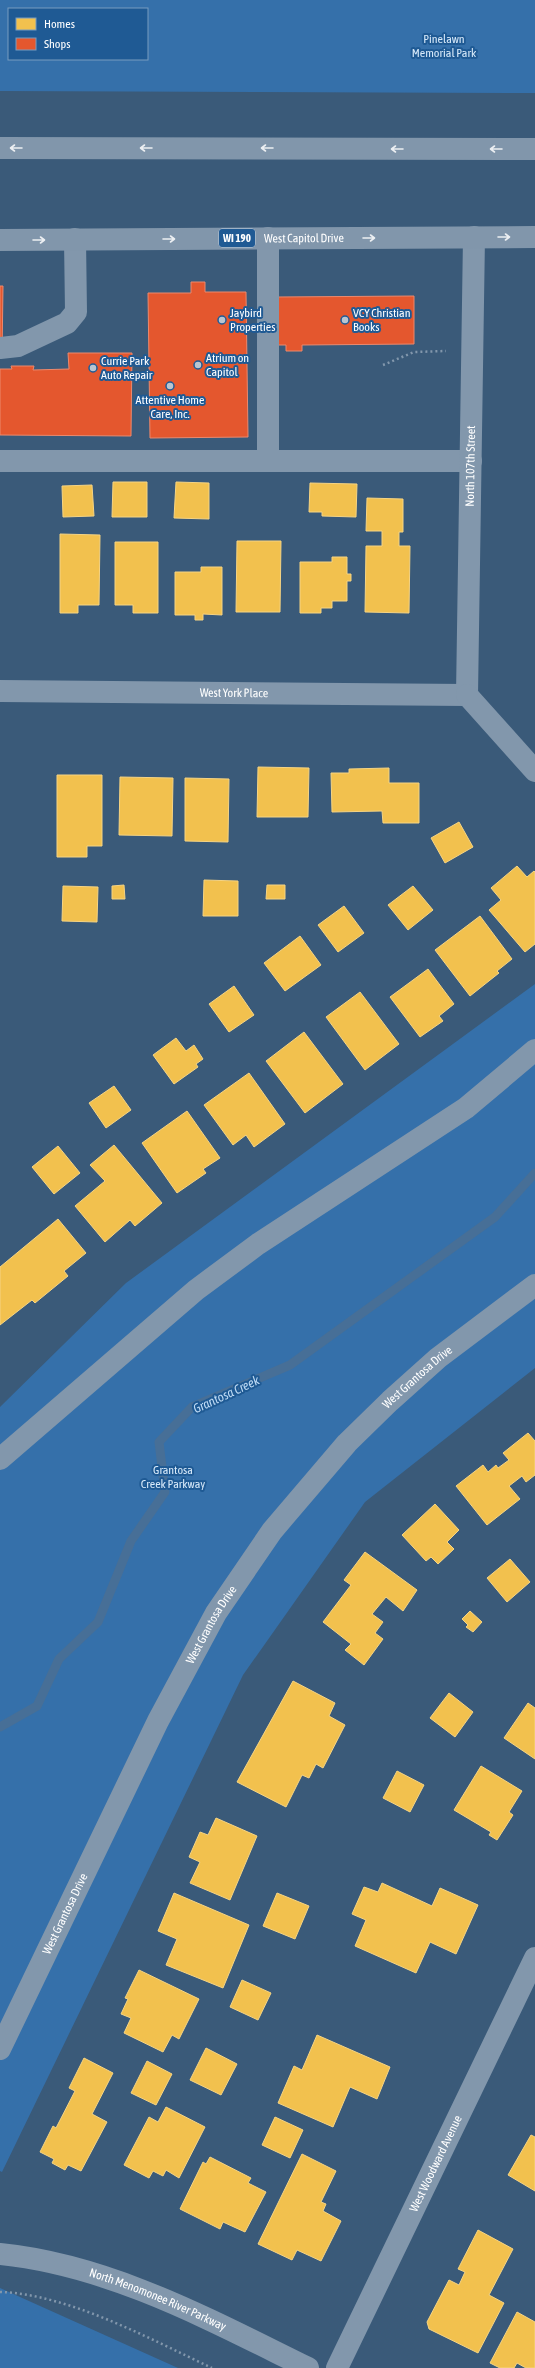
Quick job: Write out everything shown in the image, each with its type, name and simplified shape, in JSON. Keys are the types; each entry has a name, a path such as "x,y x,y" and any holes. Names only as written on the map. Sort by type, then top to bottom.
{"main road":[{"path":"0,148 535,149"},
{"name":"West Capitol Drive","path":"0,240 535,237"}],"street":[{"name":"North 107th Street","path":"467,695 474,237"},
{"path":"268,238 268,461"},
{"path":"0,348 18,346 67,323 76,312 75,239"},
{"path":"0,461 471,461"},
{"name":"West York Place","path":"0,691 467,695"},
{"path":"467,695 535,771"},
{"path":"0,1473 6,1455 196,1290 258,1244 466,1108 535,1050"},
{"name":"West Grantosa Drive","path":"0,2049 158,1721 216,1613 272,1531 347,1443 390,1401 438,1358 535,1285"},
{"name":"West Woodward Avenue","path":"337,2368 535,1958"},
{"name":"North Menomonee River Parkway","path":"0,2254 35,2257 81,2269 132,2287 193,2313 308,2368"}],"path":[{"path":"383,365 414,352 472,350"},
{"path":"0,2292 36,2295 61,2302 212,2368"}],"green space":[{"name":"Pinelawn Memorial Park","path":"0,0 535,0 535,93 0,91"},
{"name":"Grantosa Creek Parkway","path":"535,984 535,1368 365,1502 243,1675 2,2172 0,2171 0,1407 126,1283"},
{"path":"0,2288 178,2368 0,2368"}],"building: Homes":[{"path":"113,482 147,482 147,517 112,517"},
{"path":"176,482 209,483 209,519 174,518"},
{"path":"310,483 357,484 356,517 322,516 322,512 309,512"},
{"path":"92,485 94,516 63,517 62,486"},
{"path":"367,498 403,499 403,532 399,532 399,546 410,546 409,613 365,612 366,546 382,546 382,531 366,531"},
{"path":"60,534 100,535 99,605 78,605 78,613 60,613"},
{"path":"237,541 281,541 280,612 236,612"},
{"path":"115,542 158,542 158,613 133,613 133,605 115,605"},
{"path":"332,557 347,557 347,574 351,574 351,581 347,581 347,601 332,601 332,608 321,608 321,613 300,613 300,562 332,562"},
{"path":"201,567 222,567 222,615 203,614 203,620 195,620 195,615 175,615 175,572 201,572"},
{"path":"258,767 309,768 308,817 257,817"},
{"path":"389,768 389,783 419,783 419,823 383,823 382,811 332,812 331,773 349,773 349,769"},
{"path":"57,775 102,775 102,846 87,846 87,857 57,857"},
{"path":"120,777 173,778 172,836 119,835"},
{"path":"185,778 229,779 228,842 185,841"},
{"path":"459,822 473,847 445,863 431,838"},
{"path":"517,866 527,877 534,871 535,872 535,944 525,952 489,910 501,900 491,888"},
{"path":"204,880 238,881 238,916 203,916"},
{"path":"124,885 125,899 112,899 112,886"},
{"path":"267,885 285,885 285,899 266,899"},
{"path":"63,886 98,887 97,922 62,921"},
{"path":"413,886 433,910 408,930 388,905"},
{"path":"344,906 364,933 338,952 318,925"},
{"path":"480,916 512,959 497,971 499,973 470,996 435,950"},
{"path":"300,936 321,965 285,991 264,963"},
{"path":"428,969 454,1004 439,1016 443,1021 420,1037 390,997"},
{"path":"234,986 254,1015 229,1032 209,1004"},
{"path":"360,992 399,1044 365,1070 326,1017"},
{"path":"304,1032 343,1084 305,1113 266,1061"},
{"path":"176,1038 186,1051 194,1045 203,1059 196,1064 198,1067 174,1084 153,1055"},
{"path":"249,1073 285,1124 254,1147 246,1135 233,1145 204,1105"},
{"path":"114,1086 131,1110 106,1128 89,1103"},
{"path":"187,1111 220,1158 203,1169 206,1173 177,1193 142,1143"},
{"path":"114,1145 162,1203 135,1226 130,1220 105,1242 75,1206 105,1181 90,1165"},
{"path":"58,1146 80,1173 54,1194 32,1167"},
{"path":"58,1219 86,1253 64,1271 68,1276 35,1303 32,1300 0,1325 0,1267"},
{"path":"528,1433 535,1441 535,1475 526,1482 522,1476 509,1486 520,1499 487,1525 456,1486 483,1465 488,1472 496,1465 498,1468 509,1460 503,1453"},
{"path":"435,1504 459,1530 447,1542 454,1549 438,1564 431,1557 426,1561 402,1535"},
{"path":"365,1552 417,1590 403,1611 386,1597 372,1614 383,1622 375,1633 383,1639 364,1665 345,1650 351,1644 323,1622 351,1585 344,1580"},
{"path":"510,1559 530,1582 507,1602 487,1578"},
{"path":"470,1611 482,1622 473,1632 466,1627 468,1625 462,1619"},
{"path":"293,1681 335,1703 329,1716 345,1725 323,1768 316,1764 309,1778 302,1775 286,1807 237,1782"},
{"path":"449,1693 473,1712 455,1737 430,1718"},
{"path":"528,1703 535,1708 535,1759 504,1738"},
{"path":"481,1766 522,1791 509,1812 513,1815 497,1840 489,1835 491,1832 454,1810"},
{"path":"397,1771 424,1785 410,1812 383,1798"},
{"path":"216,1818 257,1836 230,1900 190,1883 200,1862 189,1857 200,1832 208,1835"},
{"path":"382,1883 432,1906 440,1888 478,1905 456,1954 430,1942 416,1973 355,1946 366,1920 352,1914 364,1887 378,1892"},
{"path":"174,1893 249,1925 223,1988 166,1965 177,1939 158,1931"},
{"path":"277,1893 309,1906 295,1939 263,1926"},
{"path":"139,1970 199,1999 179,2039 172,2035 163,2052 124,2033 131,2018 121,2014 128,1999 125,1998"},
{"path":"242,1980 271,1993 258,2020 230,2007"},
{"path":"317,2035 390,2067 377,2099 350,2087 333,2127 278,2103 294,2066 302,2070"},
{"path":"206,2048 237,2064 221,2095 190,2080"},
{"path":"84,2058 113,2073 92,2114 107,2122 81,2171 68,2165 65,2170 52,2163 54,2159 40,2152 53,2126 56,2128 75,2091 69,2088"},
{"path":"147,2061 172,2074 156,2105 131,2093"},
{"path":"166,2107 205,2127 179,2178 166,2170 163,2176 153,2171 149,2178 124,2165 149,2117 158,2122"},
{"path":"275,2117 303,2130 290,2158 262,2145"},
{"path":"531,2135 535,2137 535,2191 508,2175"},
{"path":"302,2154 336,2171 321,2202 326,2204 323,2211 341,2221 321,2261 297,2250 292,2260 258,2244"},
{"path":"210,2157 251,2178 248,2183 266,2192 245,2232 223,2222 220,2229 180,2209 203,2162 206,2164"},
{"path":"478,2230 513,2249 489,2295 504,2303 478,2353 429,2329 427,2322 449,2280 459,2285 465,2272 458,2269"},
{"path":"517,2312 535,2322 535,2368 526,2368 517,2363 514,2368 500,2368 490,2363"}],"building: Shops":[{"name":"Atrium on Capitol","path":"191,282 205,282 205,292 246,292 248,437 150,438 148,293 191,293"},
{"path":"0,286 3,286 2,357 0,357"},
{"name":"VCY Christian Books","path":"414,296 414,344 302,345 302,351 286,351 286,345 277,345 277,297"},
{"path":"68,353 132,353 131,436 0,435 0,369 12,369 11,366 34,366 33,370 69,369"}],"waterway":[{"name":"Grantosa Creek","path":"0,1727 37,1706 59,1659 98,1622 131,1541 165,1492 159,1442 192,1407 290,1365 495,1217 535,1173"}],"place":[{"name":"Jaybird Properties","path":"222,320"},
{"name":"VCY Christian Books","path":"345,320"},
{"name":"Atrium on Capitol","path":"198,365"},
{"name":"Currie Park Auto Repair","path":"93,368"},
{"name":"Attentive Home Care, Inc.","path":"170,386"}]}
